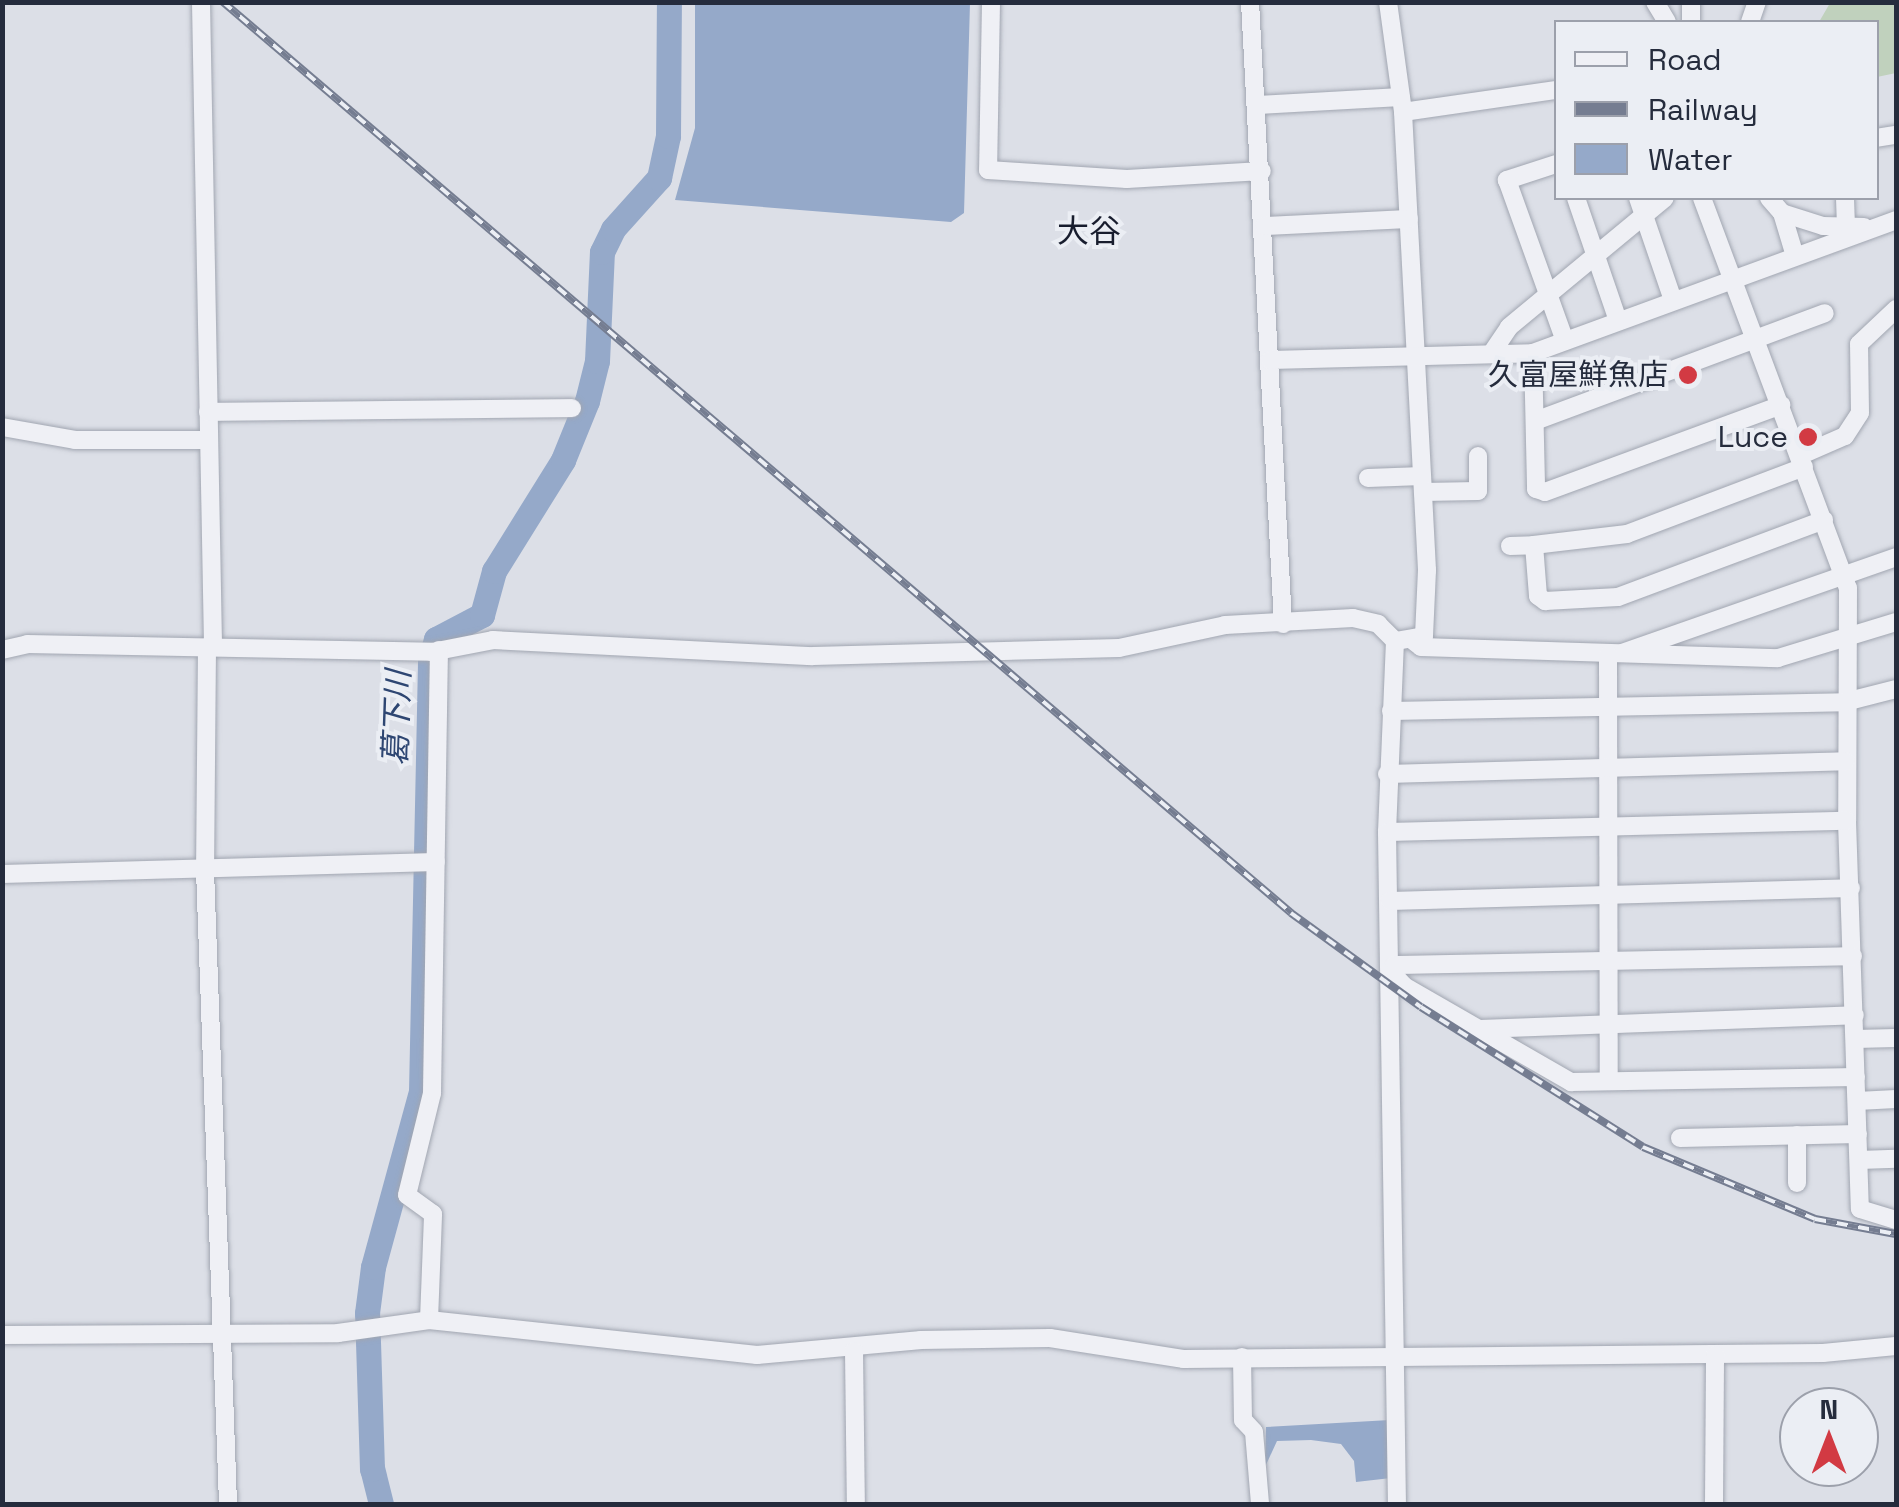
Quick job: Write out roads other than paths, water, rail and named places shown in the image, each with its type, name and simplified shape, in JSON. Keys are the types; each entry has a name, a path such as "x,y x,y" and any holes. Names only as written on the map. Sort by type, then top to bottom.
{"street":[{"path":"201,2 210,647 205,870 228,1504"},
{"path":"991,2 988,170 1127,178 1262,171"},
{"path":"1250,2 1265,226 1283,624"},
{"path":"1388,2 1402,104 1427,627 1404,641 1391,712 1388,774 1397,1504"},
{"path":"1258,104 1402,104 1554,90"},
{"path":"1554,165 1507,180 1565,341"},
{"path":"1577,200 1618,321"},
{"path":"1703,200 1843,576 1860,1209 1896,1220"},
{"path":"1770,200 1782,213 1804,222 1870,227"},
{"path":"1845,200 1846,226"},
{"path":"1491,354 1509,326 1595,253 1641,206 1673,300"},
{"path":"1782,213 1794,256"},
{"path":"1265,226 1409,219"},
{"path":"1270,360 1533,353 1896,220"},
{"path":"1510,546 1627,534 1801,462 1845,436 1860,413 1859,344 1896,309"},
{"path":"1535,421 1826,314"},
{"path":"1533,353 1536,490 1544,492 1781,405"},
{"path":"208,412 572,408"},
{"path":"2,428 75,440 208,440"},
{"path":"1368,478 1478,490 1478,456"},
{"path":"1534,545 1538,596 1544,601 1618,597 1824,520"},
{"path":"1615,654 1896,557"},
{"path":"2,650 439,650 492,640 813,656 1119,648 1225,626 1353,618 1378,624 1421,647 1778,658 1896,622"},
{"path":"429,1320 434,1214 407,1195 432,1093 439,650"},
{"path":"1609,1080 1612,1024 1608,707 1615,654"},
{"path":"1391,712 1845,702 1896,689"},
{"path":"1388,774 1846,761"},
{"path":"1387,832 1848,822"},
{"path":"2,874 436,862"},
{"path":"1390,901 1850,888"},
{"path":"1393,970 1854,956"},
{"path":"1393,970 1480,1029 1571,1082 1856,1076"},
{"path":"1480,1029 1854,1015"},
{"path":"1855,1039 1896,1038"},
{"path":"1857,1101 1896,1099"},
{"path":"1680,1138 1858,1134"},
{"path":"1797,1135 1797,1182"},
{"path":"1859,1160 1896,1159"},
{"path":"2,1335 338,1333 429,1320 757,1354 854,1351 920,1340 1050,1338 1128,1355 1242,1357 1715,1355 1896,1346"},
{"path":"854,1351 856,1504"},
{"path":"1714,1504 1715,1355"},
{"path":"1242,1357 1243,1420 1254,1432 1260,1504"}],"water":[{"path":"695,3 970,3 964,213 951,222 675,200 695,128"},
{"path":"1390,1420 1391,1478 1356,1482 1354,1461 1341,1444 1311,1440 1277,1441 1265,1467 1266,1427"}],"waterway":[{"name":"葛下川","path":"381,1504 372,1469 367,1313 373,1267 421,1092 430,660 436,639 482,615 494,571 563,460 587,401 597,361 602,252 613,229 659,178 668,136 669,2"}],"railway":[{"path":"223,2 1291,913 1421,1007 1643,1147 1815,1219 1896,1234"}],"place":[{"name":"久富屋鮮魚店","path":"1688,375"},
{"name":"Luce","path":"1808,437"}],"district":[{"name":"大谷","path":"1089,231"}]}
